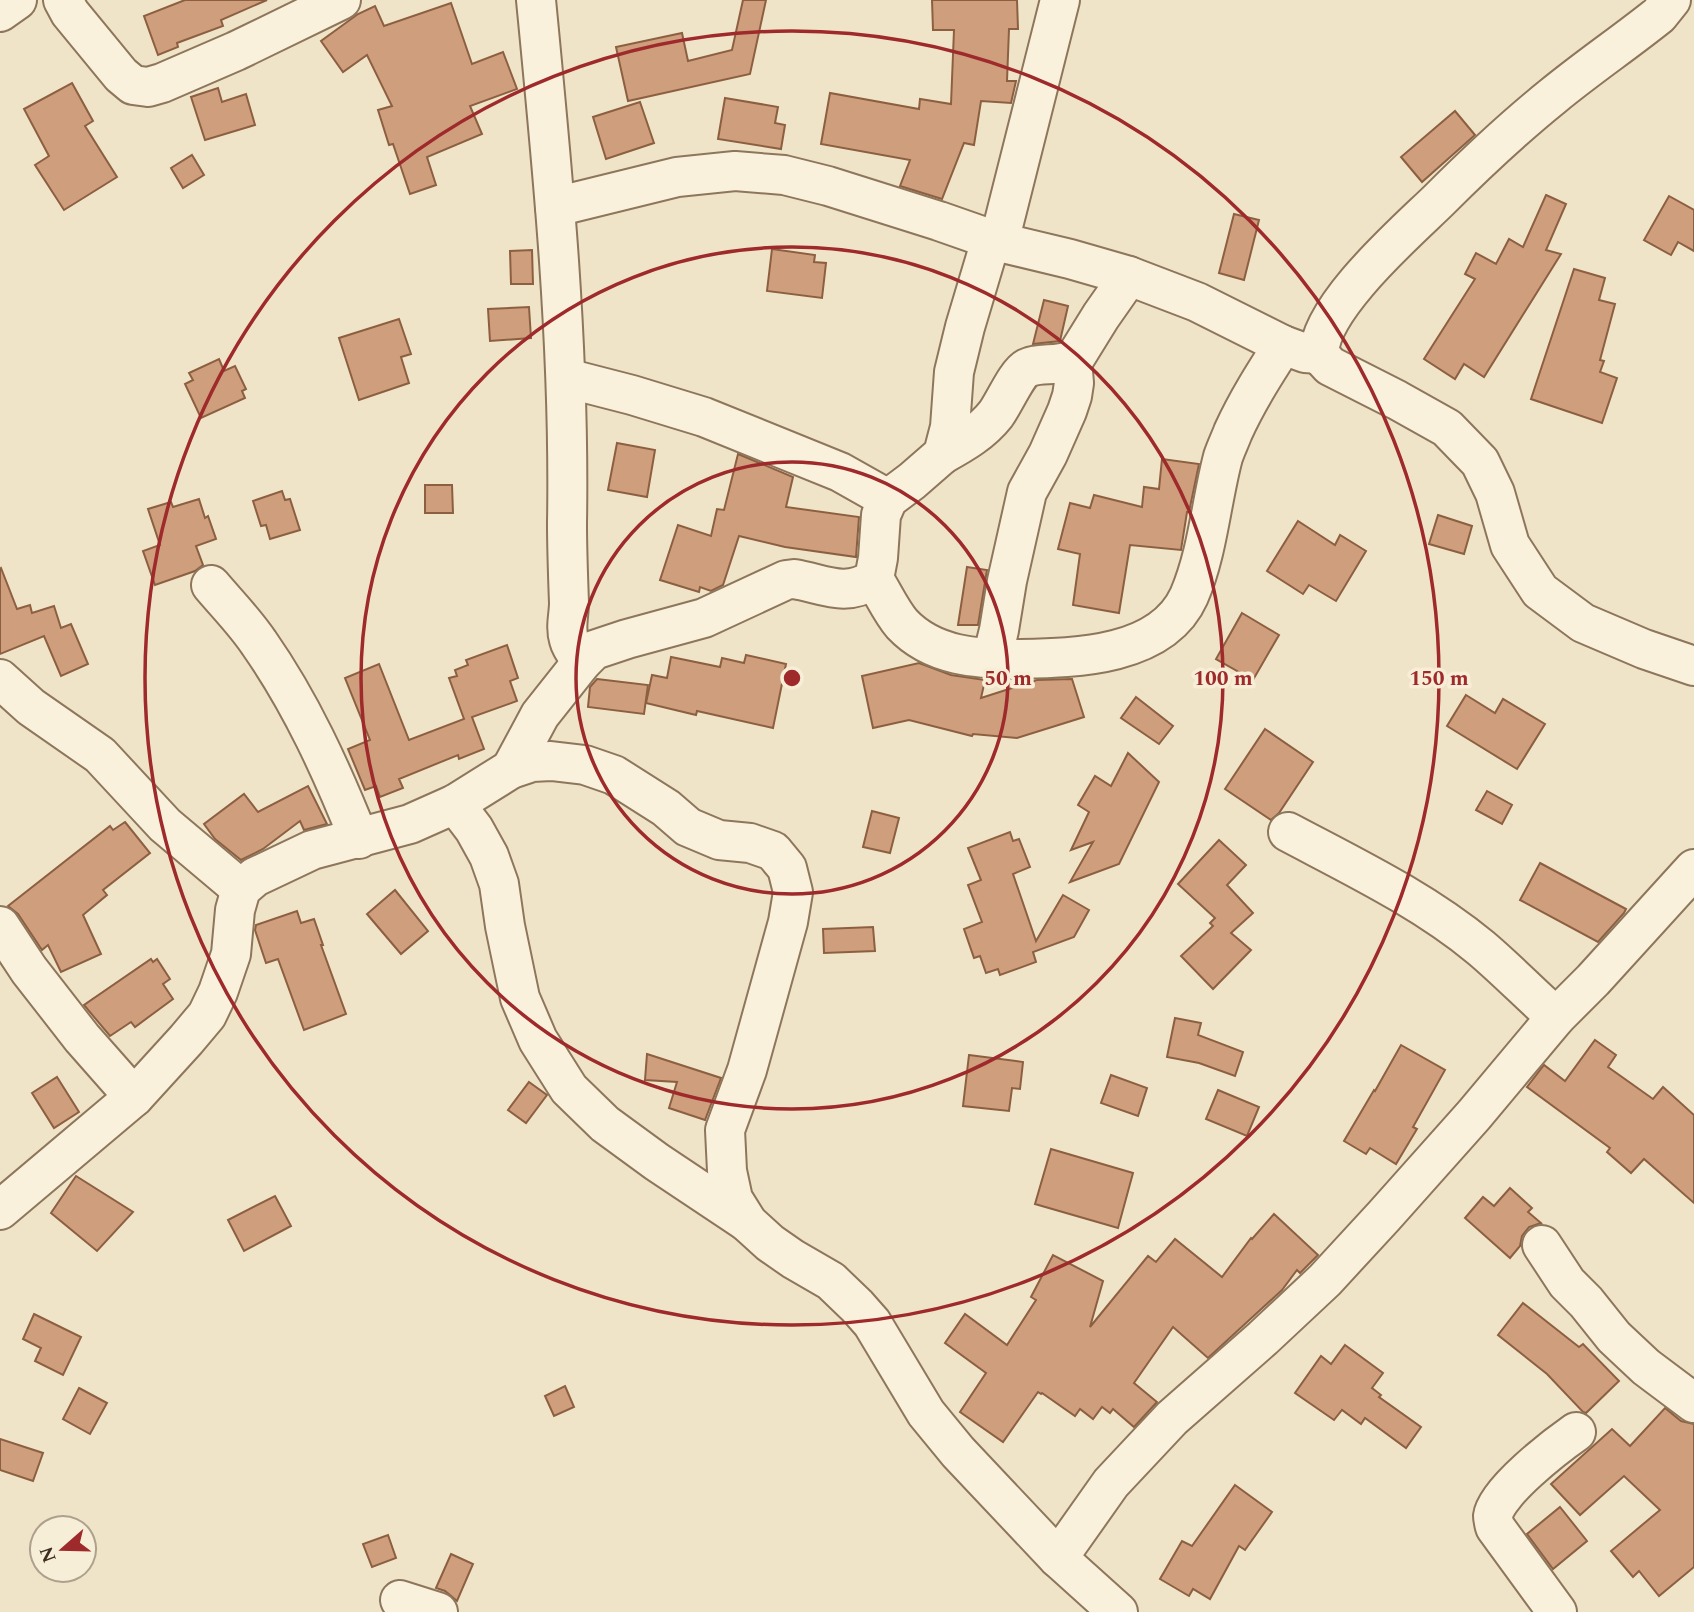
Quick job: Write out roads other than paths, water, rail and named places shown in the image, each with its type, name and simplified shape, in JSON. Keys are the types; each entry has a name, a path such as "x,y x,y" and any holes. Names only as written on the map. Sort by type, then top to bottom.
{"street":[{"path":"0,12 18,0"},
{"path":"63,0 70,13 121,75 133,85 148,87 236,51 341,0"},
{"path":"536,0 560,266 566,379 567,630 570,646 582,662"},
{"path":"943,454 950,427 954,372 965,327 995,241 1060,0"},
{"path":"1129,276 1078,355 1072,360 1026,368 983,428 943,454 888,499 881,515 874,579 902,623 922,641 953,654 992,659 1069,658 1115,650 1146,639 1173,619 1188,597 1201,561 1224,454 1245,405 1301,350 1322,340 1336,311 1374,262 1501,140 1554,95 1659,15 1671,0"},
{"path":"555,207 677,177 735,171 784,175 828,186 995,241 1129,276 1197,302 1301,350 1447,428 1480,462 1495,493 1510,545 1540,591 1583,623 1644,649 1694,666"},
{"path":"992,659 1027,492 1068,411 1073,389 1072,360"},
{"path":"566,379 704,416 840,472 888,499"},
{"path":"512,769 540,715 594,650 704,618 786,580 794,579 843,590 862,587 874,579"},
{"path":"211,585 258,641 299,707 338,786 359,839"},
{"path":"0,679 31,706 100,755 165,825 242,889"},
{"path":"0,1210 134,1097 206,1015 218,992 231,954 235,910 242,889 255,877 312,850 410,824 455,804 512,769 532,762 551,761 585,765 614,775 666,808 688,827 719,839 750,843 773,851 787,868 793,892 788,922 747,1070 725,1130 727,1171 733,1199 748,1223"},
{"path":"455,804 474,829 489,856 499,884 520,998 538,1040 569,1089 605,1124 748,1223 770,1243 831,1282 857,1306 872,1323 926,1413 958,1452 1058,1558 1118,1612"},
{"path":"1288,832 1427,909 1481,948 1556,1017"},
{"path":"1058,1558 1111,1483 1172,1418 1325,1280 1420,1176 1556,1017 1694,869"},
{"path":"0,926 29,970 82,1038 134,1097"},
{"path":"1542,1245 1567,1283 1614,1337 1646,1367 1694,1403"},
{"path":"1558,1612 1495,1527 1493,1516 1499,1501 1540,1458 1576,1432"},
{"path":"400,1600 438,1612"}]}
